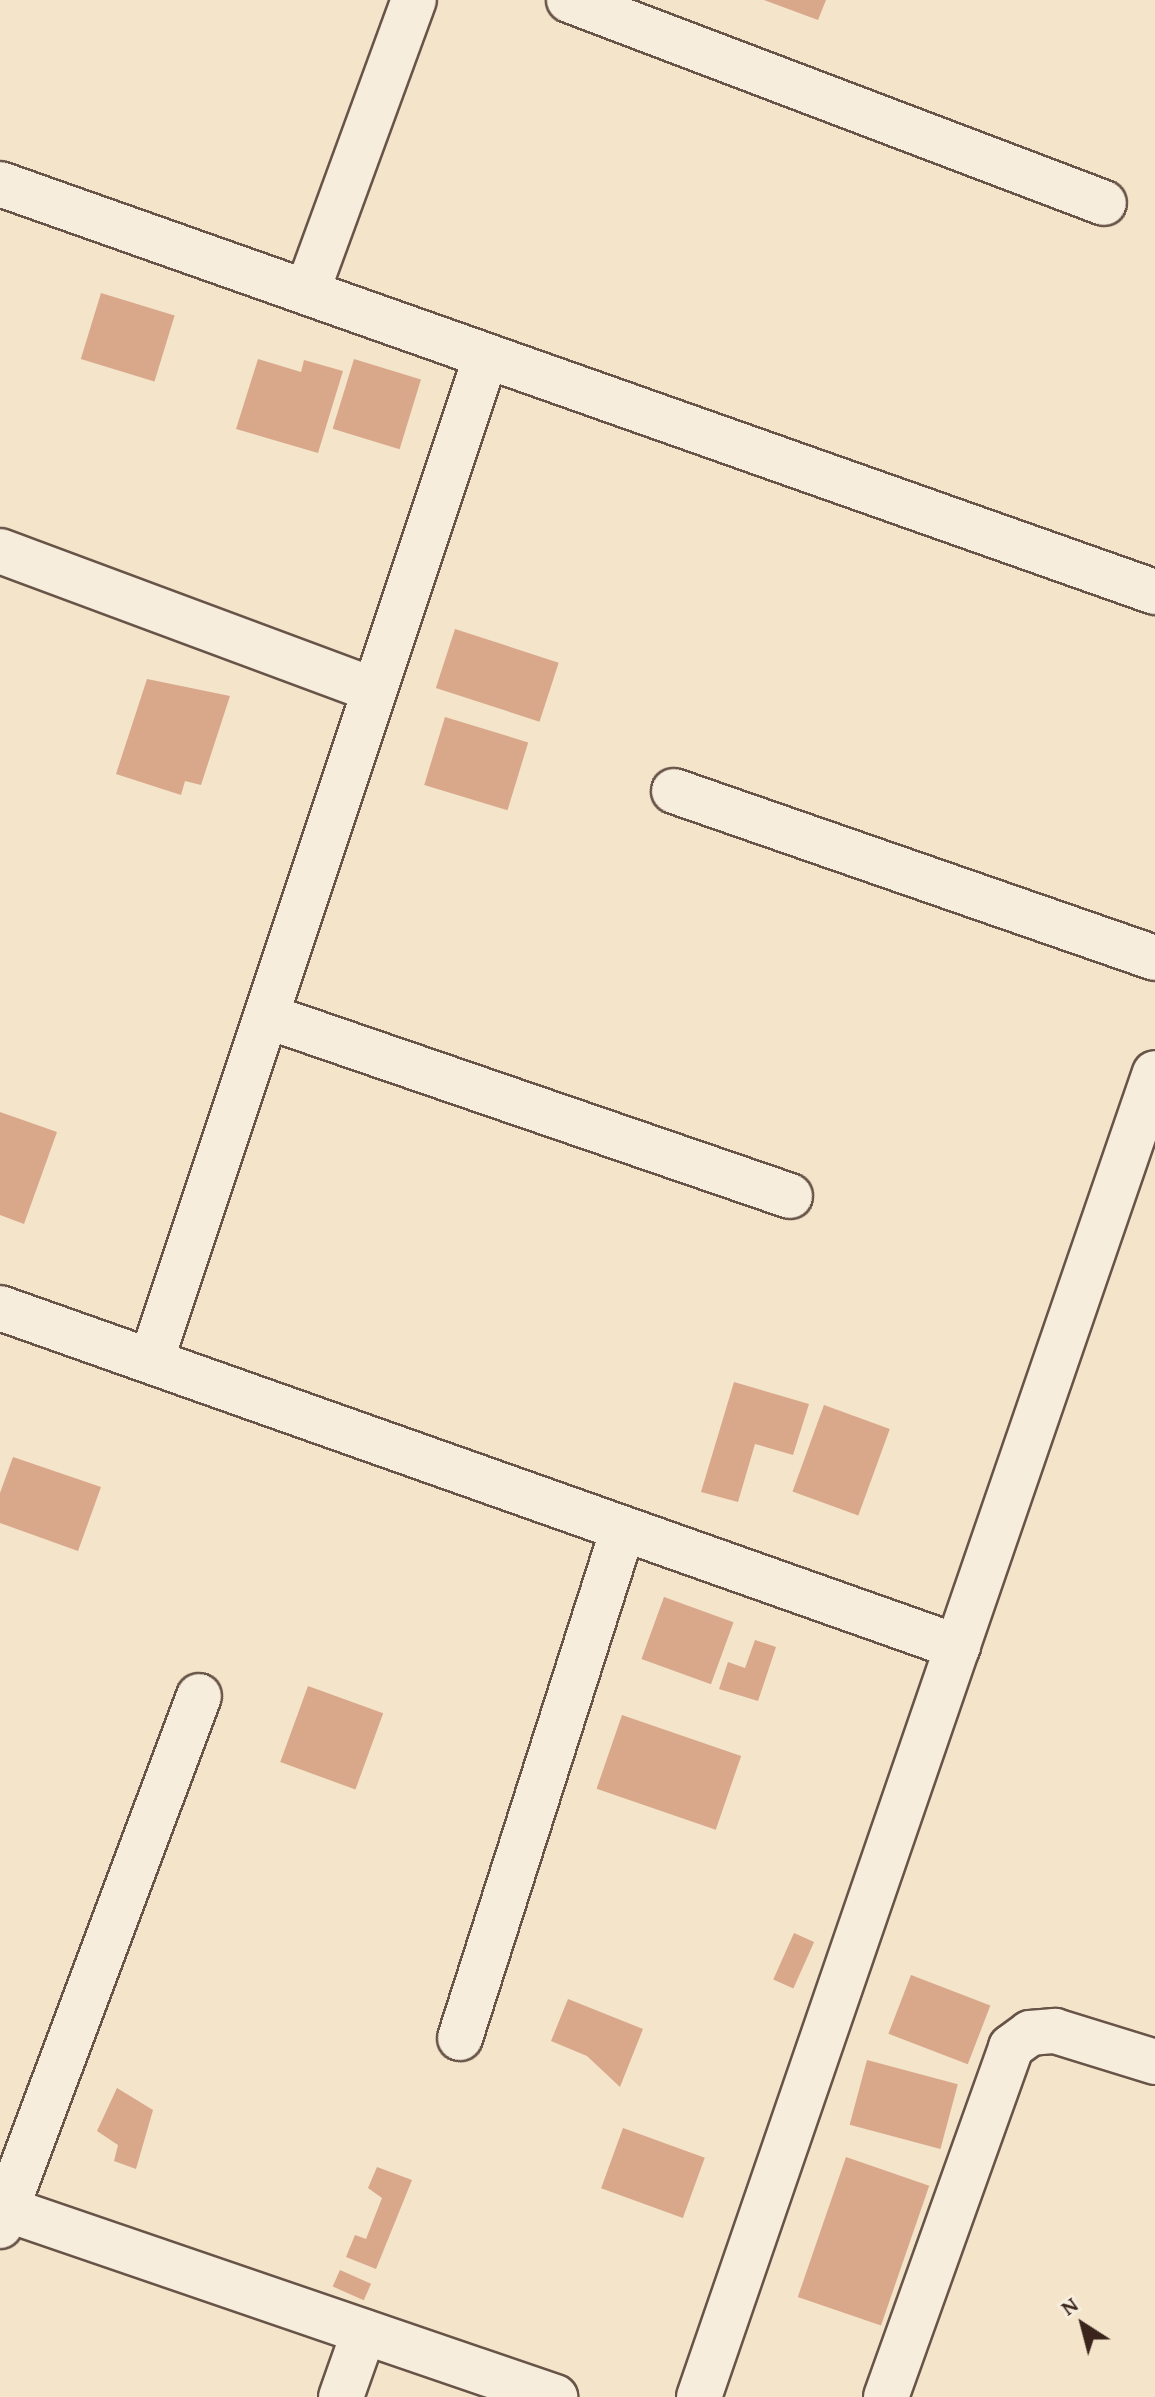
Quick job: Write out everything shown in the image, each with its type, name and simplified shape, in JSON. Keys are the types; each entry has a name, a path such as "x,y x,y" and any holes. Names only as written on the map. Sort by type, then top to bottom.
{"street":[{"path":"307,292 414,0"},
{"path":"569,0 1104,203"},
{"path":"0,184 1155,592"},
{"path":"151,1361 486,356"},
{"path":"0,551 374,690"},
{"path":"674,791 1155,958"},
{"path":"266,1016 790,1196"},
{"path":"699,2397 1155,1073"},
{"path":"0,1308 958,1647"},
{"path":"460,2038 623,1529"},
{"path":"199,1696 2,2214 555,2397"},
{"path":"886,2397 1011,2047 1030,2033 1055,2031 1155,2062"},
{"path":"341,2397 364,2332"}],"building":[{"path":"764,0 826,0 818,20"},
{"path":"101,293 175,316 154,381 81,359"},
{"path":"258,359 301,372 304,360 343,371 318,453 236,429"},
{"path":"354,359 421,379 400,449 333,429"},
{"path":"455,629 559,663 540,722 436,688"},
{"path":"147,679 230,696 201,785 185,781 181,795 116,774"},
{"path":"445,717 528,742 507,810 424,785"},
{"path":"0,1112 57,1132 24,1224 0,1215"},
{"path":"734,1382 809,1404 793,1455 755,1444 738,1502 701,1492"},
{"path":"824,1405 890,1429 858,1515 793,1491"},
{"path":"13,1457 101,1487 78,1551 0,1523 0,1493"},
{"path":"664,1597 734,1622 711,1684 641,1659"},
{"path":"755,1640 776,1647 758,1701 719,1689 728,1662 745,1668"},
{"path":"308,1686 383,1713 355,1789 280,1762"},
{"path":"622,1715 741,1756 716,1830 597,1789"},
{"path":"794,1933 814,1942 793,1989 773,1980"},
{"path":"911,1975 990,2005 968,2064 888,2034"},
{"path":"568,1999 643,2029 620,2087 587,2056 551,2041"},
{"path":"867,2060 958,2084 940,2149 850,2125"},
{"path":"117,2088 153,2110 136,2169 114,2161 118,2145 97,2131"},
{"path":"623,2128 705,2158 683,2218 601,2188"},
{"path":"846,2157 929,2186 881,2326 798,2297"},
{"path":"377,2167 412,2180 376,2269 346,2257 355,2235 366,2239 382,2198 368,2188"},
{"path":"340,2270 371,2284 364,2300 333,2286"}]}
